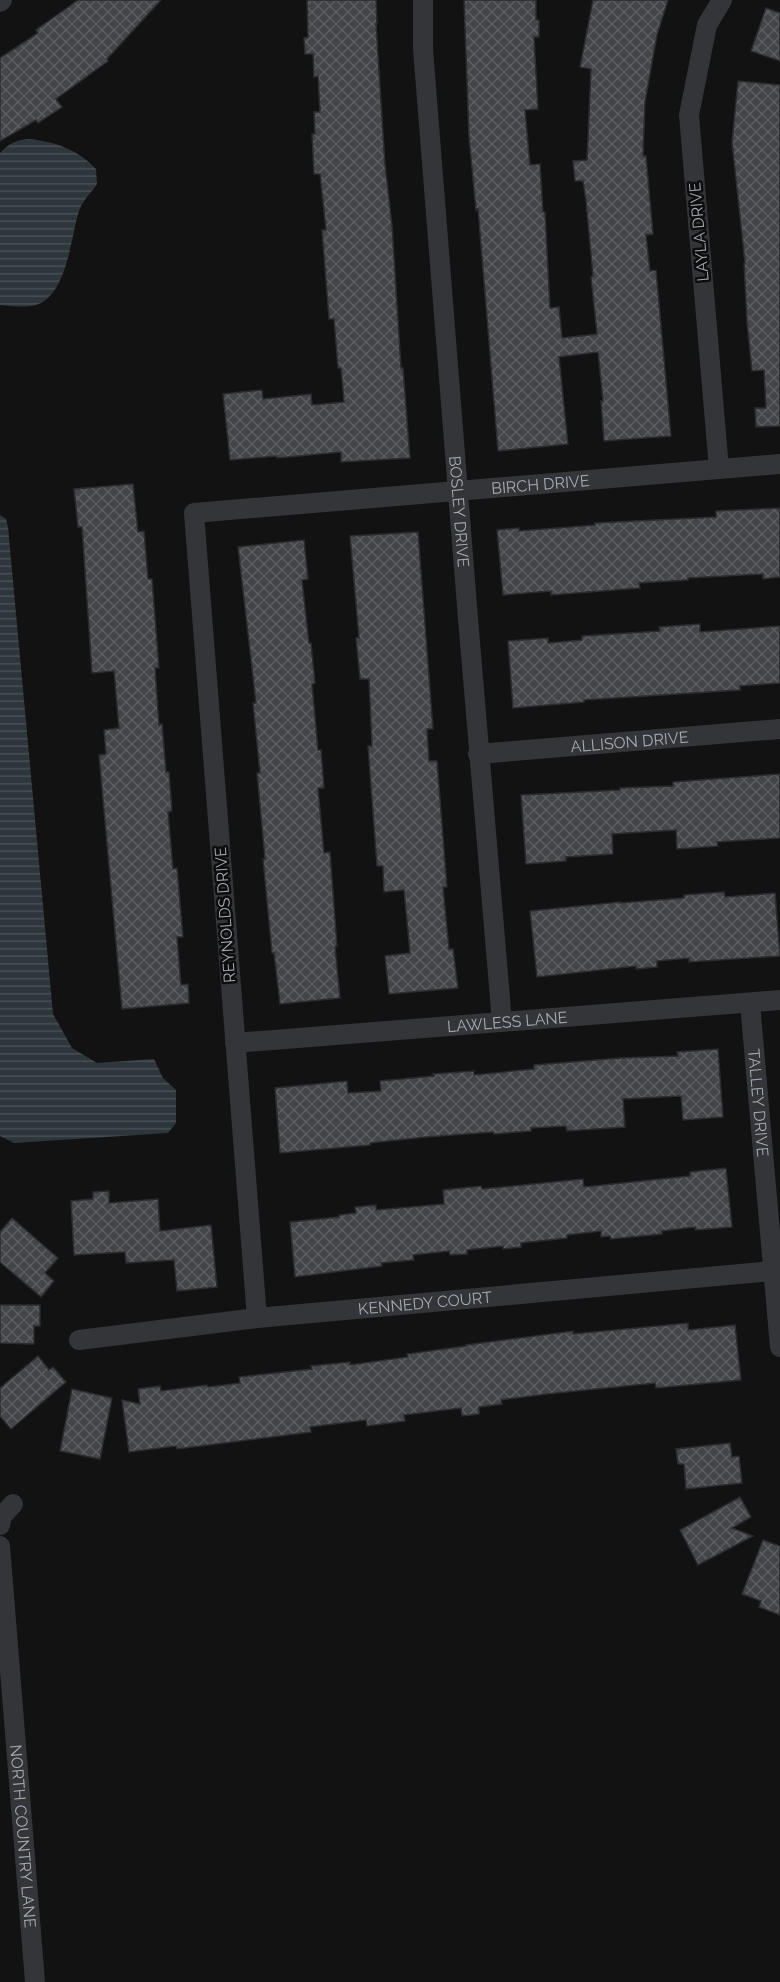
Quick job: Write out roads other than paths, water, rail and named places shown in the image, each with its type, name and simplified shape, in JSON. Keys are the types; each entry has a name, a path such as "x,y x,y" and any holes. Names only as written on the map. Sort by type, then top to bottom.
{"street":[{"name":"BOSLEY DRIVE","path":"423,0 423,49 478,754 502,1022"},
{"name":"LAYLA DRIVE","path":"719,469 689,115 707,25 722,0"},
{"name":"BIRCH DRIVE","path":"194,513 780,464"},
{"name":"REYNOLDS DRIVE","path":"194,513 257,1318"},
{"name":"ALLISON DRIVE","path":"478,754 780,729"},
{"name":"LAWLESS LANE","path":"235,1043 780,1000"},
{"name":"TALLEY DRIVE","path":"750,1003 780,1347"},
{"name":"KENNEDY COURT","path":"78,1340 257,1318 773,1271"},
{"path":"0,1525 2,1516 13,1504"},
{"name":"NORTH COUNTRY LANE","path":"0,1546 35,1982"}]}
